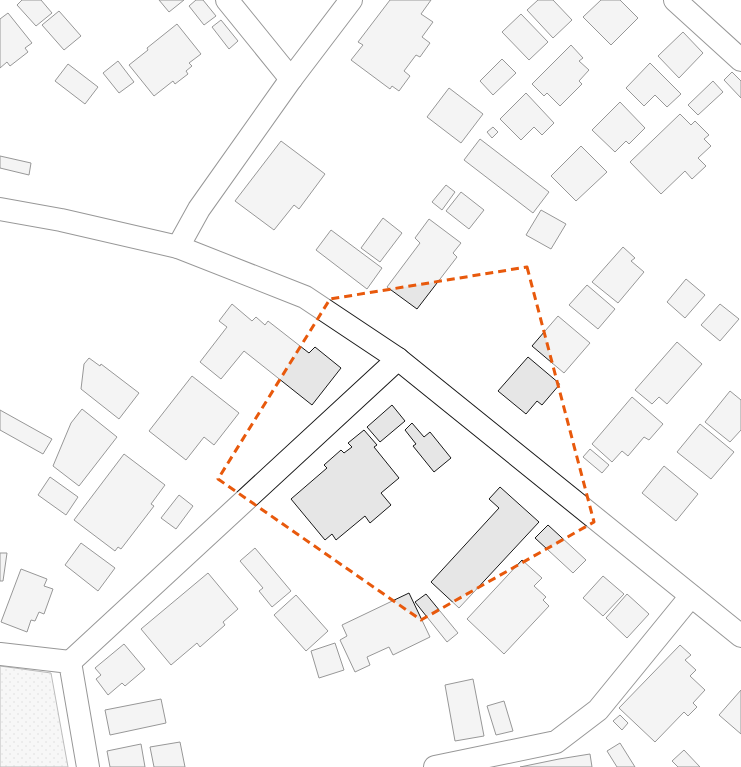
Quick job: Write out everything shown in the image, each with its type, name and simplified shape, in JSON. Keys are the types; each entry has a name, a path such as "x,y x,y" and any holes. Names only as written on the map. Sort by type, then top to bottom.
{"street":[{"path":"227,0 291,79"},
{"path":"178,247 199,209 291,79 351,0"},
{"path":"675,0 741,60"},
{"path":"0,209 61,220 178,247 305,297 398,358 741,636"},
{"path":"0,654 70,662 398,358"},
{"path":"435,767 556,742 598,710 691,596"},
{"path":"70,662 88,767"}],"highlighted area":[{"path":"527,267 594,522 421,620 218,479 330,299"}],"shaded area":[{"path":"0,666 51,673 68,767 0,767"}],"building":[{"path":"22,0 41,0 52,13 36,26 17,5"},
{"path":"159,0 184,0 169,12"},
{"path":"196,0 203,0 216,16 204,25 189,6"},
{"path":"390,0 431,0 421,14 433,22 422,37 430,43 420,57 416,55 404,71 410,76 399,91 392,86 390,89 351,60 363,45 358,42"},
{"path":"538,0 553,0 572,20 553,38 527,10"},
{"path":"601,0 620,0 638,18 611,45 583,17"},
{"path":"59,11 81,36 64,50 42,25"},
{"path":"8,13 32,43 25,48 28,52 10,66 7,62 0,68 0,19"},
{"path":"521,14 548,42 529,60 502,32"},
{"path":"221,20 238,41 229,49 212,27"},
{"path":"177,24 201,54 189,63 192,66 186,71 188,74 175,84 173,81 154,96 129,65 148,50 147,48"},
{"path":"683,32 703,53 679,78 658,56"},
{"path":"571,45 583,58 579,61 589,70 579,81 582,84 560,106 547,93 544,96 532,84"},
{"path":"502,59 516,73 493,95 480,81"},
{"path":"118,61 134,82 119,93 103,73"},
{"path":"650,63 681,94 667,107 655,95 644,106 626,88"},
{"path":"68,64 98,87 85,104 55,81"},
{"path":"732,72 741,81 741,98 724,80"},
{"path":"713,81 723,92 698,115 688,105"},
{"path":"449,88 483,114 461,143 427,117"},
{"path":"526,93 554,123 542,135 534,127 521,140 500,119"},
{"path":"620,102 645,128 629,144 626,141 615,152 592,130"},
{"path":"680,114 691,125 695,121 709,135 704,139 711,146 698,158 706,166 692,179 685,171 661,194 630,162"},
{"path":"493,127 498,132 492,138 487,132"},
{"path":"480,139 549,192 533,213 464,160"},
{"path":"281,141 325,174 299,209 294,205 274,230 235,201"},
{"path":"581,146 607,172 576,201 551,176"},
{"path":"0,156 31,163 29,175 0,168"},
{"path":"446,185 455,192 442,210 432,202"},
{"path":"461,192 484,210 469,229 446,211"},
{"path":"541,210 566,224 551,249 526,235"},
{"path":"383,218 402,233 380,262 361,248"},
{"path":"429,219 461,243 453,253 457,257 417,309 387,287 420,243 415,238"},
{"path":"331,230 382,268 367,289 316,250"},
{"path":"623,247 635,258 631,261 644,272 618,303 592,282"},
{"path":"686,279 705,295 685,318 667,302"},
{"path":"587,285 615,309 598,329 569,305"},
{"path":"232,304 252,321 256,317 265,325 268,321 309,353 315,347 341,368 312,405 244,351 221,379 200,362 227,327 219,321"},
{"path":"720,304 739,319 720,341 701,325"},
{"path":"558,316 590,343 564,373 532,346"},
{"path":"677,342 702,364 667,404 659,397 652,404 635,390"},
{"path":"528,357 560,384 542,405 537,401 526,414 498,391"},
{"path":"89,358 100,366 101,364 139,393 119,419 81,389 84,364"},
{"path":"192,376 239,413 214,445 204,437 186,460 149,431"},
{"path":"730,391 741,400 741,430 730,442 705,422"},
{"path":"632,397 663,424 649,440 644,437 628,456 622,451 612,462 592,444"},
{"path":"392,405 405,421 380,442 367,427"},
{"path":"82,409 117,437 79,486 53,466 71,423"},
{"path":"0,410 52,439 43,454 0,430"},
{"path":"412,423 424,437 430,432 451,458 434,472 413,446 416,444 405,430"},
{"path":"700,424 734,452 711,479 677,452"},
{"path":"364,430 377,445 374,447 399,478 381,493 391,505 370,523 365,516 336,540 332,534 325,540 291,499 327,468 324,465 341,450 344,453 352,447 348,443"},
{"path":"590,449 609,465 602,473 583,457"},
{"path":"124,454 165,485 151,504 154,506 121,549 118,547 115,551 74,520"},
{"path":"664,466 698,494 676,521 642,493"},
{"path":"50,477 78,497 66,515 38,495"},
{"path":"500,487 539,522 459,608 431,582 499,508 489,499"},
{"path":"179,495 193,506 176,529 161,518"},
{"path":"548,525 586,560 573,573 535,538"},
{"path":"81,543 115,568 98,591 65,565"},
{"path":"255,548 291,591 272,607 259,591 263,588 240,561"},
{"path":"0,553 7,553 3,581 0,581"},
{"path":"522,560 542,578 534,586 546,597 543,600 549,606 504,654 467,619"},
{"path":"21,569 47,579 44,586 53,589 44,614 39,612 35,621 31,620 27,632 1,622"},
{"path":"208,573 238,609 223,622 225,625 200,647 197,643 171,665 141,629"},
{"path":"603,576 624,594 603,616 583,598"},
{"path":"409,593 430,637 393,655 389,647 367,657 370,665 355,672 340,640 347,636 342,625"},
{"path":"426,594 458,633 447,642 415,602"},
{"path":"627,594 649,614 627,638 606,618"},
{"path":"296,595 328,631 306,651 274,615"},
{"path":"335,643 344,670 319,678 311,651"},
{"path":"124,644 145,669 125,686 122,683 108,695 96,679 101,675 95,668"},
{"path":"680,645 691,655 685,660 696,670 690,676 705,690 693,703 697,707 688,716 684,712 655,742 619,708"},
{"path":"473,679 484,736 455,741 445,685"},
{"path":"741,690 741,734 719,715"},
{"path":"161,699 166,723 110,735 105,710"},
{"path":"504,701 513,731 496,735 487,706"},
{"path":"620,715 628,723 622,730 613,721"},
{"path":"180,742 185,767 154,767 150,747"},
{"path":"620,743 635,767 617,767 607,751"},
{"path":"141,744 145,767 110,767 107,751"},
{"path":"684,750 700,767 678,767 672,761"},
{"path":"590,754 592,767 520,767 559,759"}]}
